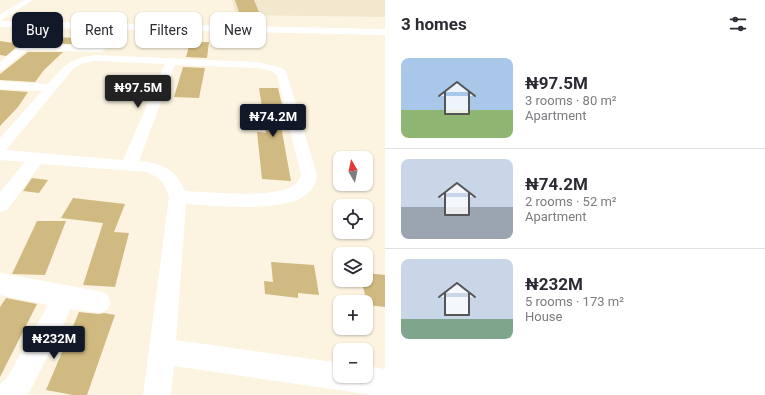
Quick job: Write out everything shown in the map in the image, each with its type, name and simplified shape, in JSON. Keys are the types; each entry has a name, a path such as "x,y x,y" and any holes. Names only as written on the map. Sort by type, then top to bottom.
{"street":[{"path":"0,18 22,9 29,0"},
{"path":"0,18 12,19"},
{"path":"63,20 385,25"},
{"path":"63,21 385,32"},
{"path":"0,24 12,22"},
{"path":"0,28 12,25"},
{"path":"0,67 25,47 169,56 258,65 275,69 282,73 309,175 307,184 299,192 287,197 270,200 178,197"},
{"path":"0,148 70,66 81,60 95,58 169,56"},
{"path":"129,165 169,56"},
{"path":"0,85 51,88"},
{"path":"0,155 129,165 163,172 172,181 178,197 157,395"},
{"path":"0,205 36,158"},
{"path":"0,284 99,302"},
{"path":"9,395 17,388 65,297"},
{"path":"162,351 385,383"}],"shaded area":[{"path":"232,0 385,0 385,17 266,15 266,12 235,12"}],"building":[{"path":"235,0 254,0 259,12 239,12"},
{"path":"63,37 71,38 71,44 63,44"},
{"path":"0,41 12,43 12,48 15,48 6,56 0,55"},
{"path":"202,42 209,42 207,58 186,57 188,48 202,48"},
{"path":"28,52 63,52 44,70 35,82 0,80 0,74"},
{"path":"183,67 205,68 199,98 174,97"},
{"path":"259,88 278,88 287,126 281,126 291,181 262,179 257,132 266,133"},
{"path":"0,90 28,92 18,107 0,126"},
{"path":"32,178 48,180 39,193 23,191"},
{"path":"73,198 125,204 114,232 129,233 115,287 83,285 103,223 61,218"},
{"path":"37,221 66,221 45,275 12,274"},
{"path":"271,262 314,265 319,295 298,293 298,298 265,294 264,281 273,282"},
{"path":"373,274 385,275 385,307 373,306 373,295 365,295 363,287 373,287"},
{"path":"6,298 37,304 0,377 0,307"},
{"path":"79,312 115,315 87,395 73,395 46,390"}]}
